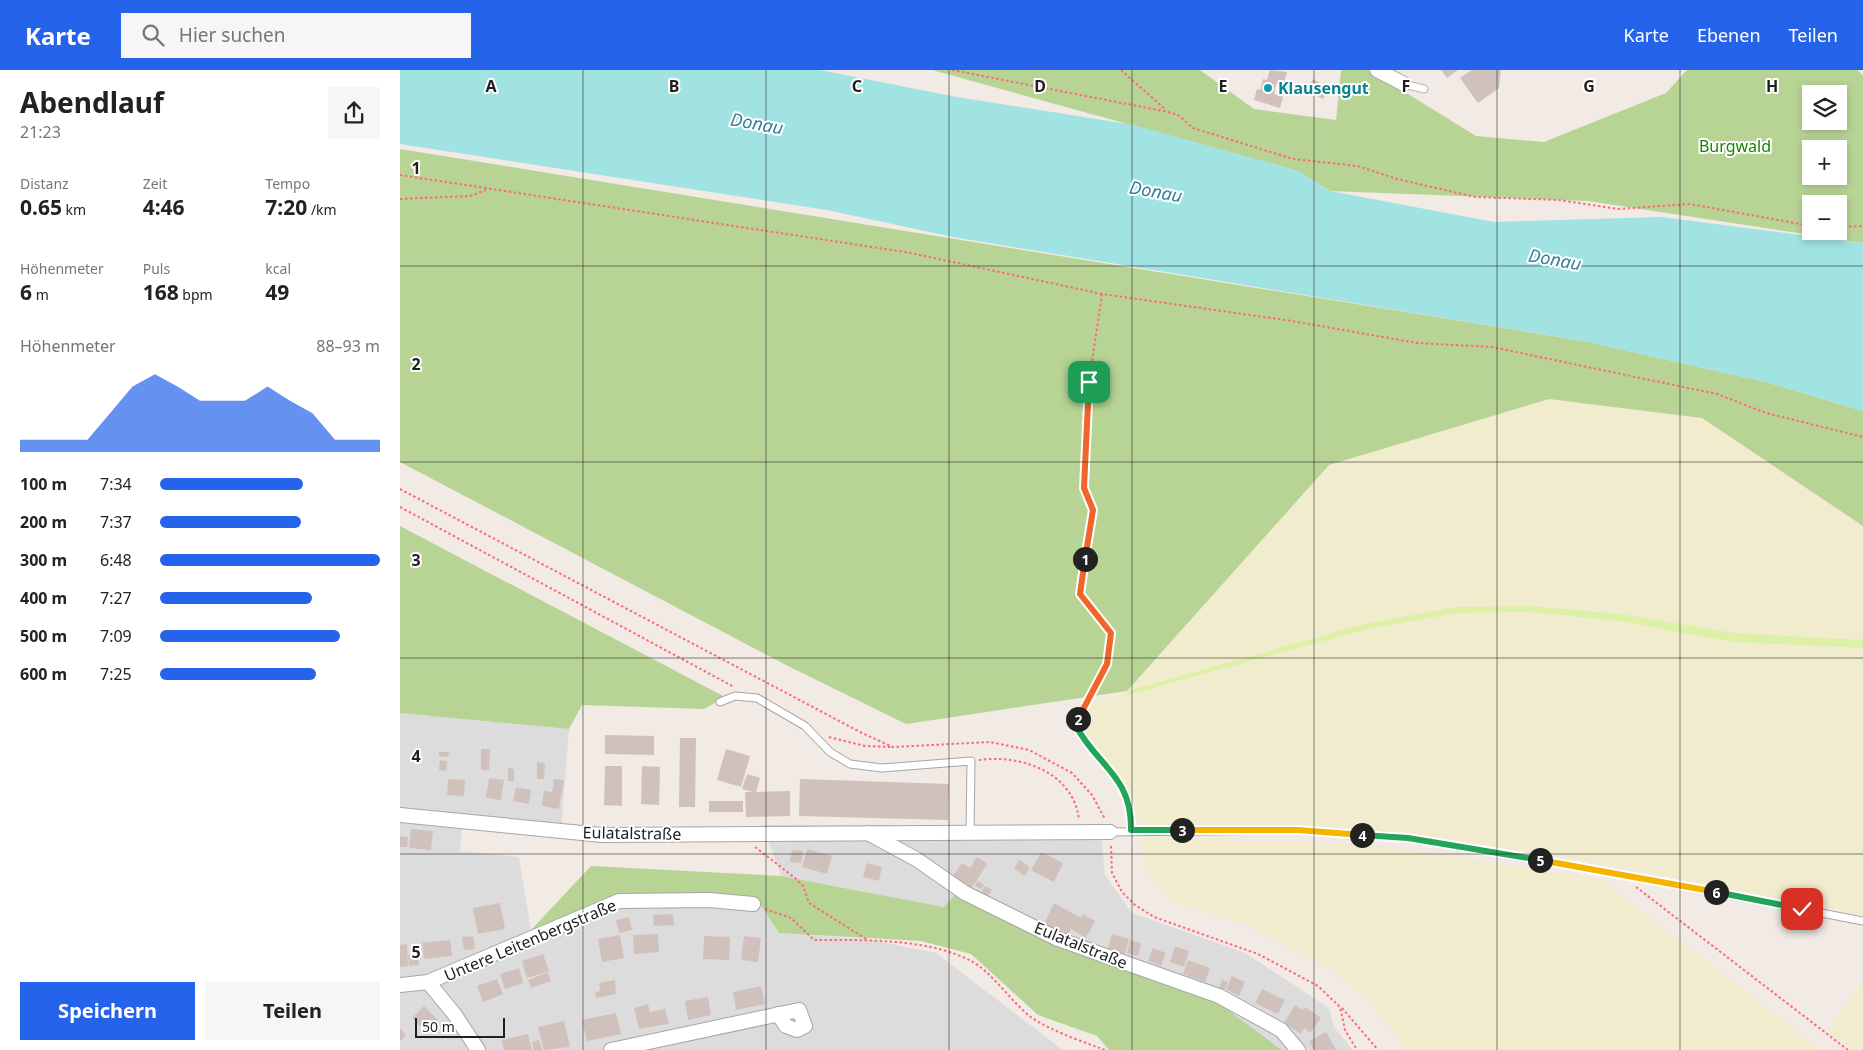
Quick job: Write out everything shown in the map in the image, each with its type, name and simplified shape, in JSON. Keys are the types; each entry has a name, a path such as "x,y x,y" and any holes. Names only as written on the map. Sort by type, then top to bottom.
{"street":[{"path":"1377,70 1404,84"},
{"name":"Eulatalstraße","path":"400,815 602,835 1110,832"},
{"name":"Eulatalstraße","path":"865,832 916,859 965,893 1058,939 1219,996 1281,1030 1298,1050"},
{"name":"Untere Leitenbergstraße","path":"400,985 428,982 619,901 709,900 753,904"},
{"path":"428,982 455,1015 478,1050"},
{"path":"611,1050 778,1014"}],"lane":[{"path":"1404,84 1424,89"},
{"path":"720,702 735,696 749,697 772,706 816,736 830,752 850,764 882,768 971,761 970,834"},
{"path":"1110,832 1131,830 1298,830 1408,838 1619,874 1863,921"}],"path":[{"path":"952,70 1168,112 1178,115 1193,128 1293,159 1358,166 1396,179 1475,197 1559,200 1618,209 1690,204 1802,224"},
{"path":"1121,70 1168,112"},
{"path":"400,175 911,253 1102,294 1292,321 1417,343 1492,348 1717,394 1766,413 1863,437"},
{"path":"400,199 470,196 488,189"},
{"path":"1847,227 1863,226"},
{"path":"1102,294 1089,382 1084,488 1093,510 1080,594 1111,633 1107,664 1080,714 1076,726 1085,742 1121,783 1128,800 1131,830"},
{"path":"400,489 862,733 893,746"},
{"path":"400,508 749,697"},
{"path":"816,736 866,746 990,742 1029,750 1072,773 1092,795 1110,832 1112,873 1122,892 1135,905 1154,917 1258,954 1318,986 1340,1006 1378,1050"},
{"path":"971,761 993,758 1020,761 1056,777 1074,801 1080,832"},
{"path":"744,833 756,848 803,886 809,903 866,940"},
{"path":"1619,874 1848,1050"},
{"path":"753,904 791,918 814,940 866,940 933,947 972,961 1032,1018 1068,1036 1105,1050"},
{"path":"1340,1006 1345,1030 1357,1050"}],"shaded area":[{"path":"1549,399 1702,418 1863,526 1863,640 1734,633 1620,614 1529,606 1456,607 1365,624 1127,691 1329,465"},
{"path":"1529,612 1619,621 1733,642 1863,648 1863,915 1590,861 1407,833 1299,825 1140,825 1123,781 1087,741 1080,725 1081,715 1089,702 1192,678 1369,629 1456,613"},
{"path":"400,713 569,729 561,833 463,820 460,851 519,857 531,931 615,898 758,901 779,933 866,939 936,953 1063,1050 400,1050"},
{"path":"763,825 1100,825 1105,875 1132,913 1245,953 1329,1008 1334,1027 1353,1050 1282,1050 1217,1002 944,907 781,876"},
{"path":"1141,838 1368,844 1600,879 1821,1050 1405,1050 1376,1009 1335,971 1241,923 1173,902 1146,873"},
{"path":"1863,980 1863,1050 1854,1050 1828,1031"}],"green space":[{"name":"Burgwald","path":"932,70 1200,70 1254,109 1336,120 1341,70 1374,70 1374,73 1476,136 1544,142 1666,93 1687,70 1858,70 1863,76 1863,243 1843,240 1847,240 1847,195 1802,195 1802,234 1588,201 1330,191 1298,171"},
{"path":"400,149 1584,341 1766,382 1863,411 1863,526 1702,418 1549,399 1329,465 1127,691 906,724 788,666 400,462"},
{"path":"400,526 725,697 704,709 582,705 569,729 400,713"},
{"path":"1529,606 1620,614 1734,633 1863,640 1863,648 1733,642 1619,621 1529,612 1456,613 1368,629 1127,695 1127,691 1365,624 1456,607"},
{"path":"591,866 781,876 944,907 957,893 1217,1002 1282,1050 1109,1050 1097,1036 1038,1015 971,954 921,941 779,933 758,901 615,898 530,931"}],"water":[{"name":"Donau","path":"400,70 820,70 957,97 1134,125 1298,171 1330,191 1494,222 1661,217 1802,235 1802,240 1840,240 1863,243 1863,411 1766,382 1584,341 953,237 827,210 400,144"}],"building":[{"name":"Klausengut","path":"1270,70 1287,72 1283,86 1276,84 1274,94 1283,97 1280,108 1254,100 1257,89 1260,90 1263,79 1267,80"},
{"path":"1441,70 1458,70 1447,78"},
{"path":"1472,70 1501,70 1499,88 1478,103 1460,78"},
{"path":"1313,79 1329,88 1323,99 1306,90"},
{"path":"605,735 654,736 654,755 605,754"},
{"path":"680,738 696,738 695,807 679,807"},
{"path":"481,749 490,749 489,770 481,770"},
{"path":"726,749 750,756 741,787 717,780"},
{"path":"439,752 449,752 448,757 439,756"},
{"path":"440,760 447,761 446,771 439,770"},
{"path":"537,762 545,763 544,779 537,779"},
{"path":"605,766 622,766 622,806 604,805"},
{"path":"642,766 660,767 659,805 641,804"},
{"path":"508,768 514,769 514,781 508,781"},
{"path":"747,774 760,778 756,792 790,791 790,816 746,817 745,792 753,792 742,789"},
{"path":"489,778 504,780 501,800 486,798"},
{"path":"448,779 465,780 464,796 447,795"},
{"path":"554,779 564,780 559,809 542,806 544,791 552,792"},
{"path":"800,779 949,784 948,820 799,816"},
{"path":"516,787 531,790 529,804 513,801"},
{"path":"709,801 743,801 743,812 709,812"},
{"path":"411,829 433,831 431,850 409,848"},
{"path":"400,836 408,837 407,847 400,847"},
{"path":"807,849 832,856 827,874 802,867"},
{"path":"792,850 803,851 801,863 790,862"},
{"path":"1041,852 1063,863 1054,882 1031,870"},
{"path":"977,857 987,864 972,888 953,876 962,863 970,868"},
{"path":"1019,860 1030,867 1025,876 1014,869"},
{"path":"867,863 882,867 879,881 863,877"},
{"path":"978,881 984,885 981,889 975,886"},
{"path":"985,886 992,890 987,898 981,893"},
{"path":"500,903 505,929 478,934 473,908"},
{"path":"1054,903 1081,918 1083,914 1095,921 1086,938 1071,929 1068,936 1044,924"},
{"path":"673,914 674,925 654,926 653,915"},
{"path":"629,917 632,930 619,933 616,920"},
{"path":"658,934 659,952 634,954 633,935"},
{"path":"1112,934 1129,939 1124,957 1107,952"},
{"path":"620,935 624,958 602,962 598,939"},
{"path":"473,936 475,949 464,950 462,937"},
{"path":"704,936 730,937 729,960 703,959"},
{"path":"744,936 761,938 758,962 741,960"},
{"path":"450,940 452,956 424,959 422,943"},
{"path":"1130,940 1141,943 1138,956 1127,953"},
{"path":"407,944 408,966 400,967 400,945"},
{"path":"1175,946 1189,951 1184,967 1170,962"},
{"path":"1153,948 1166,953 1161,966 1148,961"},
{"path":"418,954 419,965 409,966 408,955"},
{"path":"543,954 549,971 527,978 522,961"},
{"path":"1188,960 1210,968 1205,982 1183,974"},
{"path":"519,968 523,983 505,989 500,974"},
{"path":"548,972 551,981 531,988 528,980"},
{"path":"1232,976 1245,982 1239,996 1226,989"},
{"path":"497,979 503,994 483,1002 477,986"},
{"path":"615,980 616,994 596,998 595,992 600,991 599,983"},
{"path":"1222,980 1228,982 1224,990 1219,988"},
{"path":"761,986 765,1004 736,1010 733,992"},
{"path":"1262,989 1285,1000 1278,1014 1255,1003"},
{"path":"708,997 711,1015 688,1020 685,1001"},
{"path":"648,1004 650,1012 665,1009 669,1024 639,1029 634,1008"},
{"path":"1295,1005 1302,1010 1305,1007 1321,1018 1310,1033 1304,1028 1301,1034 1284,1023"},
{"path":"424,1006 438,1020 426,1032 412,1018"},
{"path":"616,1013 621,1034 587,1041 582,1020"},
{"path":"564,1021 570,1047 544,1050 538,1027"},
{"path":"400,1028 406,1036 400,1041"},
{"path":"1326,1032 1336,1050 1314,1050 1309,1041"},
{"path":"528,1034 532,1050 504,1050 502,1040"},
{"path":"539,1040 542,1050 534,1050 532,1042"}],"place":[{"name":"Klausengut","path":"1268,88"}],"route":[{"path":"1089,382 1084,488 1093,510 1080,594 1111,633 1107,664 1080,714 1076,726 1085,742 1121,783 1132,817 1131,830 1298,830 1408,838 1619,874 1802,909"}]}
